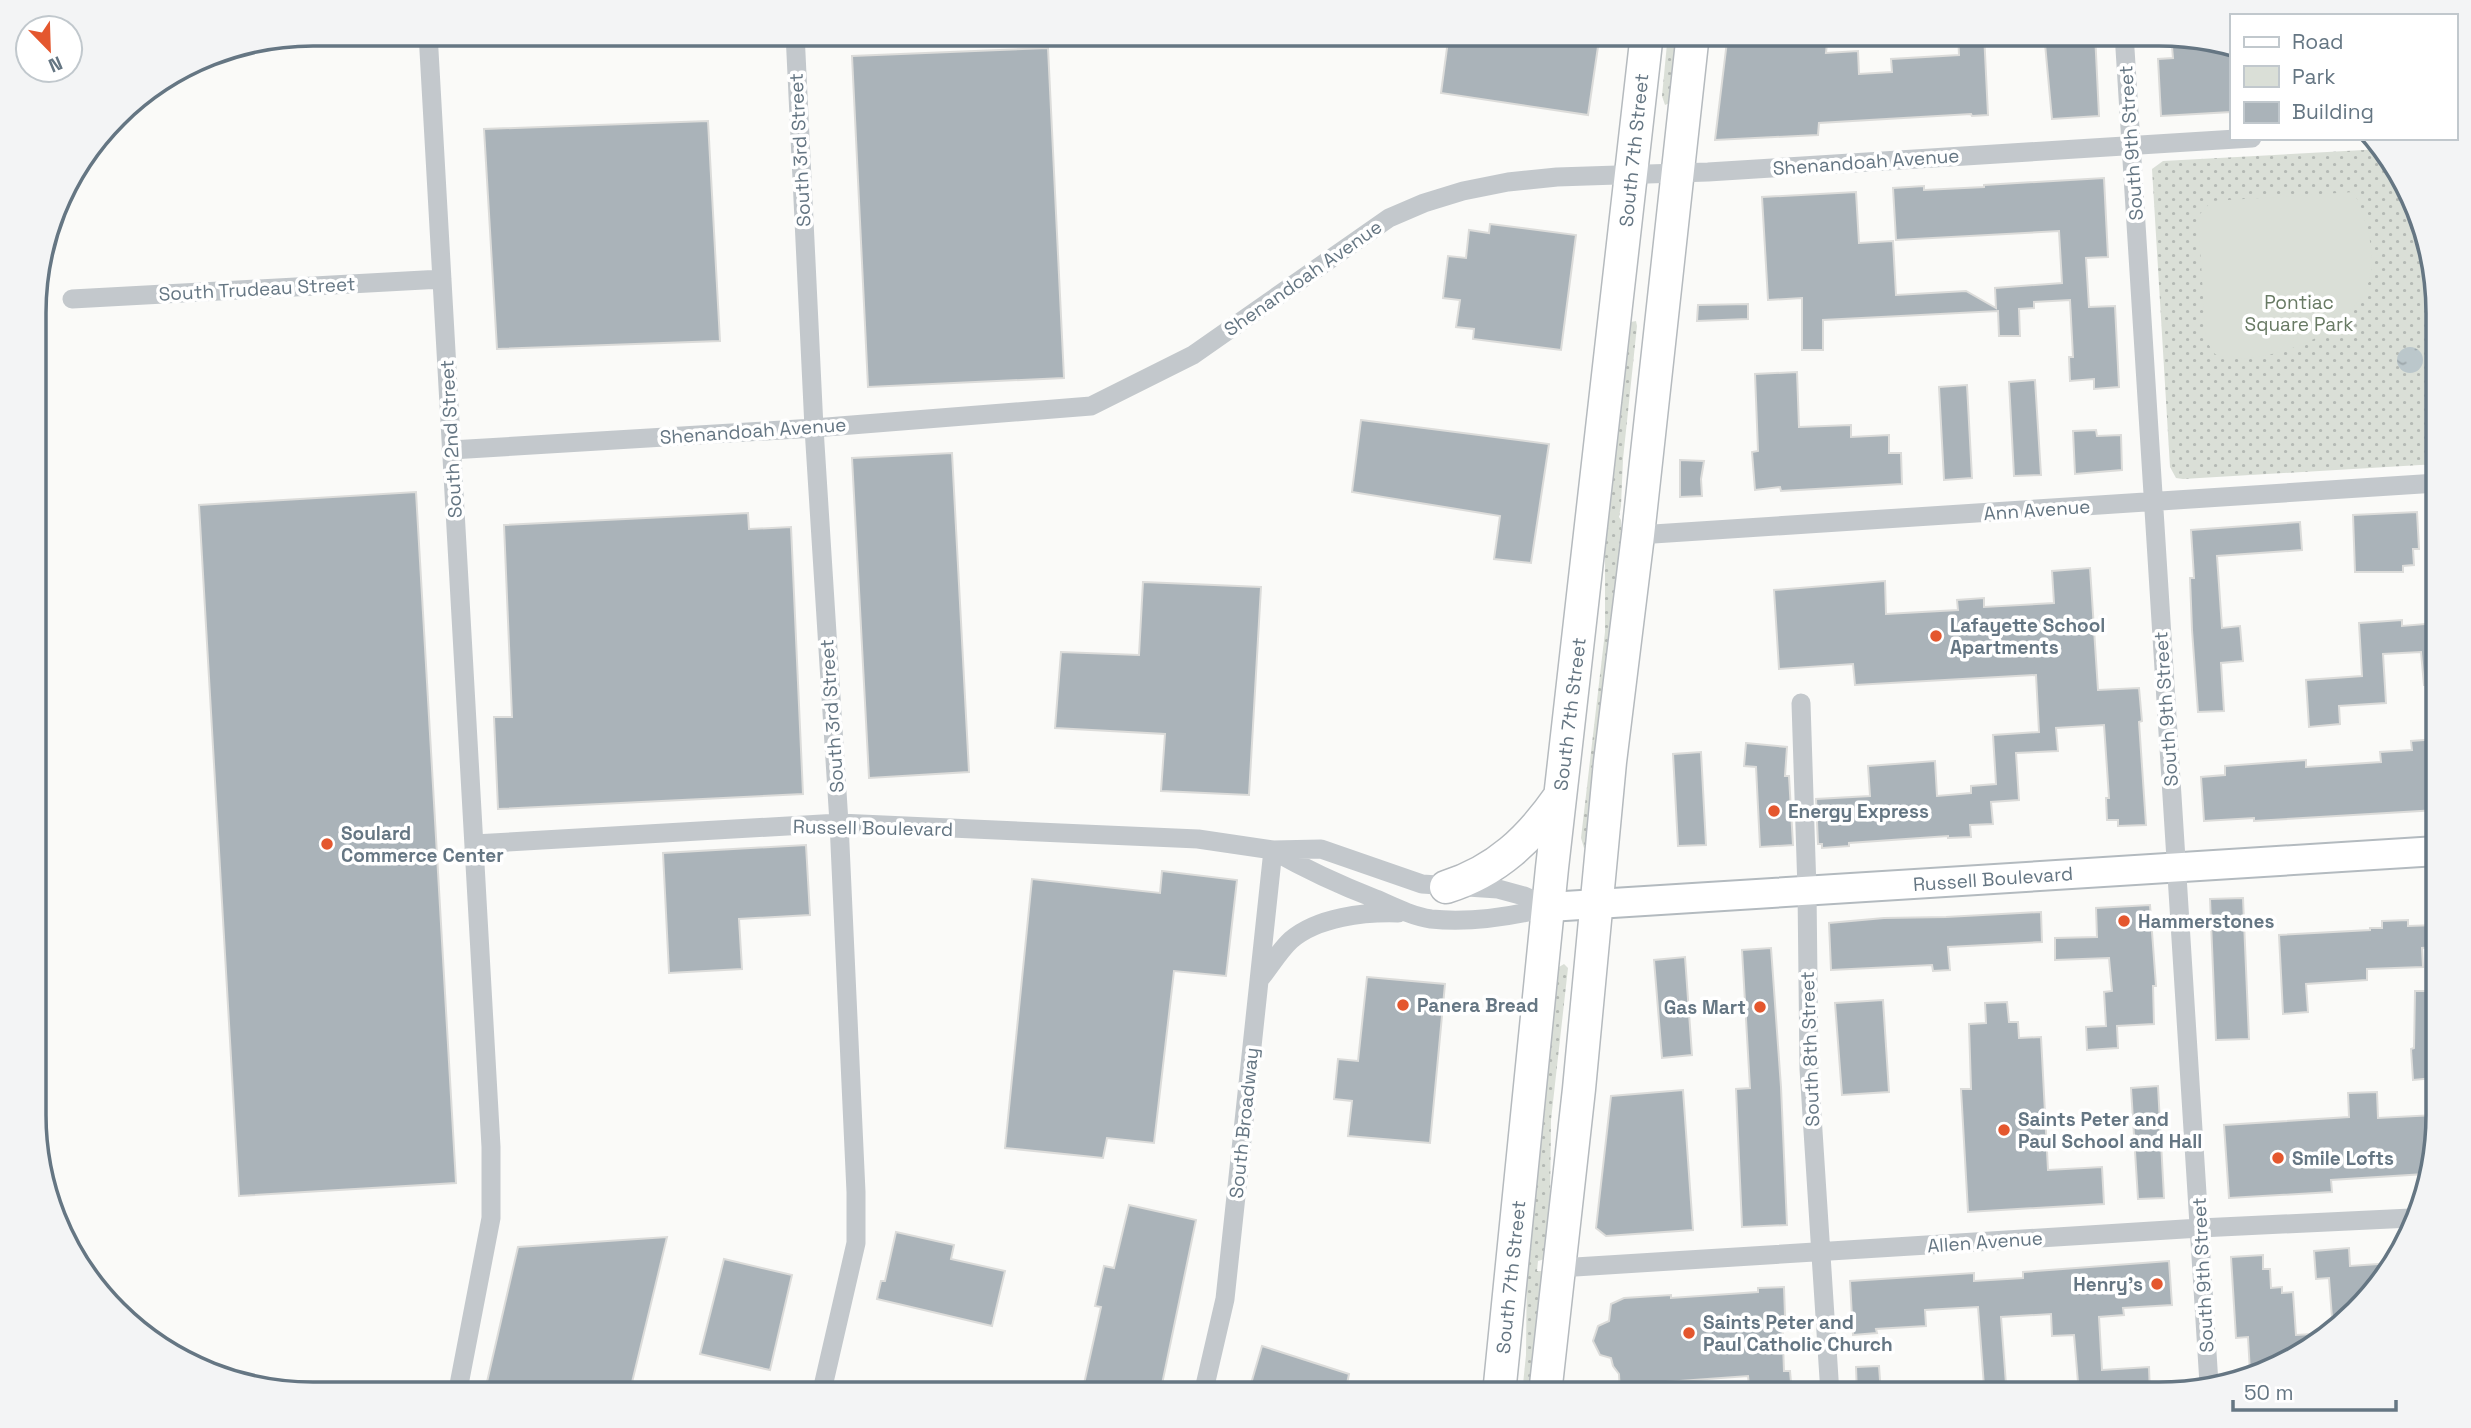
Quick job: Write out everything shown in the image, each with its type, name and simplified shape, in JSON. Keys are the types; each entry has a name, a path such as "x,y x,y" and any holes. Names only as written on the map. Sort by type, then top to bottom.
{"main road":[{"name":"South 7th Street","path":"1500,1382 1561,795 1646,46"},
{"path":"1546,1382 1610,762 1638,535 1691,46"},
{"path":"1446,887 1501,862 1539,825 1561,795"},
{"name":"Russell Boulevard","path":"1549,907 2426,852"}],"street":[{"name":"South 2nd Street","path":"429,46 491,1147 491,1218 459,1382"},
{"name":"South 3rd Street","path":"795,46 814,428 839,823 856,1192 856,1242 824,1382"},
{"name":"South 9th Street","path":"2125,46 2209,1377"},
{"name":"Shenandoah Avenue","path":"451,450 814,428 1091,406 1193,355 1389,218 1463,191 1508,182 1557,177 1678,174 2230,139"},
{"name":"South Trudeau Street","path":"72,299 442,279"},
{"name":"Ann Avenue","path":"1638,535 2426,485"},
{"name":"South 8th Street","path":"1801,703 1809,1069 1829,1382"},
{"name":"Russell Boulevard","path":"474,844 839,823 1198,839 1273,850 1321,849 1402,878 1446,887 1498,889 1549,907"},
{"name":"Russell Boulevard","path":"1273,850 1314,874 1429,919 1466,920 1521,915 1549,907"},
{"name":"South Broadway","path":"1206,1382 1226,1299 1273,850"},
{"path":"1259,980 1292,940 1316,925 1378,913 1411,914"},
{"name":"Allen Avenue","path":"1559,1268 2200,1228 2404,1218"}],"green space":[{"path":"1667,46 1678,46 1673,91 1670,95 1672,102 1665,105 1662,96"},
{"name":"Pontiac Square Park","path":"2370,150 2398,195 2411,227 2420,261 2426,313 2426,465 2176,478 2170,467 2152,169 2163,161"},
{"path":"2354,192 2366,224 2372,259 2369,281 2355,305 2319,336 2283,351 2237,359 2215,354 2206,341 2198,216 2212,201"},
{"path":"1636,321 1619,517 1621,545 1588,846 1584,848 1581,838 1605,632 1605,535 1629,325"},
{"path":"1564,964 1568,968 1551,1120 1550,1209 1545,1259 1538,1261 1537,1271 1541,1271 1544,1276 1532,1382 1523,1382 1527,1260 1559,967"}],"water":[{"path":"2410,347 2419,351 2423,360 2419,369 2410,373 2401,369 2397,360 2401,351"}],"building":[{"path":"1447,46 1598,46 1588,115 1441,93"},
{"path":"1726,46 1827,46 1826,53 1858,51 1859,74 1892,72 1891,59 1959,55 1959,46 1985,46 1988,115 1819,123 1818,135 1715,140"},
{"path":"2045,46 2096,46 2099,116 2052,119"},
{"path":"2172,46 2230,56 2230,112 2161,116 2158,59 2173,58"},
{"path":"1048,48 1064,378 868,387 852,56"},
{"path":"708,121 720,341 497,349 484,129"},
{"path":"2104,178 2108,257 2086,258 2089,307 2115,306 2119,387 2094,389 2094,379 2070,381 2069,357 2073,357 2070,300 2034,302 2034,308 2019,309 2020,336 1999,336 1998,311 1823,320 1823,350 1802,350 1802,298 1768,300 1762,197 1856,192 1859,243 1893,241 1896,295 1966,291 1996,308 1995,288 2062,283 2059,231 1896,240 1893,188 1924,186 1924,190"},
{"path":"1490,224 1576,235 1561,350 1473,339 1474,329 1456,327 1460,300 1443,298 1448,256 1466,258 1469,230 1489,233"},
{"path":"1748,304 1748,319 1697,321 1698,305"},
{"path":"1797,372 1799,427 1851,425 1851,437 1889,435 1889,453 1901,453 1902,484 1755,490 1752,452 1758,451 1755,374"},
{"path":"2035,380 2041,475 2014,476 2009,382"},
{"path":"1967,385 1972,478 1944,480 1939,387"},
{"path":"1361,420 1549,444 1531,563 1494,559 1500,516 1352,492"},
{"path":"2096,430 2097,436 2121,435 2122,470 2075,474 2073,431"},
{"path":"952,453 969,772 869,778 852,458"},
{"path":"1680,460 1704,461 1702,496 1680,497"},
{"name":"Soulard Commerce Center","path":"416,492 456,1183 239,1196 199,505"},
{"path":"2417,512 2419,549 2413,549 2414,565 2403,566 2403,572 2355,572 2353,515"},
{"path":"748,513 749,529 791,527 803,794 498,809 494,717 512,717 504,525"},
{"path":"2300,522 2302,550 2217,556 2222,628 2240,626 2243,661 2221,663 2224,711 2198,712 2190,578 2194,578 2191,530"},
{"path":"2090,568 2098,690 2139,688 2146,825 2118,826 2118,820 2107,820 2106,798 2109,798 2104,725 2056,728 2058,751 2016,753 2019,800 1991,802 1993,824 1970,825 1971,837 1948,836 1849,843 1849,846 1822,848 1822,844 1818,844 1816,799 1870,796 1868,766 1935,761 1937,796 1971,793 1971,786 1996,784 1993,735 2039,732 2036,675 1855,685 1853,664 1779,669 1774,590 1885,581 1886,614 1958,610 1957,600 1984,598 1984,607 2054,603 2052,571"},
{"path":"1143,582 1261,587 1249,795 1161,791 1165,734 1055,728 1061,652 1139,655"},
{"path":"2402,620 2402,626 2426,624 2426,685 2421,652 2383,654 2386,703 2339,706 2340,724 2309,727 2306,680 2362,676 2359,623"},
{"path":"2426,740 2426,811 2254,821 2254,818 2204,821 2201,777 2225,775 2225,766 2306,760 2306,767 2381,762 2380,752 2412,750 2411,741"},
{"name":"Energy Express","path":"1746,743 1787,747 1785,776 1789,776 1793,845 1760,847 1756,767 1744,766"},
{"path":"1701,752 1706,845 1678,846 1673,754"},
{"path":"806,845 810,915 739,919 742,969 669,973 663,853"},
{"path":"1162,871 1237,880 1226,976 1174,971 1154,1143 1107,1138 1103,1158 1005,1148 1032,879 1160,893"},
{"path":"2243,898 2249,1039 2216,1040 2210,899"},
{"path":"2150,905 2156,986 2153,986 2154,1024 2117,1026 2118,1048 2087,1050 2086,1027 2106,1026 2104,992 2112,991 2109,958 2055,960 2055,938 2097,937 2096,908"},
{"path":"2041,912 2042,942 1948,947 1950,970 1933,971 1932,965 1831,970 1829,923 1884,918"},
{"path":"2408,920 2408,926 2426,925 2426,948 2422,948 2423,967 2367,969 2367,980 2306,984 2308,1012 2283,1014 2279,935 2370,930 2382,928 2382,921"},
{"path":"1771,948 1787,1225 1742,1227 1736,1089 1750,1088 1742,950"},
{"path":"1685,957 1692,1055 1662,1058 1654,960"},
{"path":"1367,977 1445,984 1430,1143 1348,1136 1352,1101 1334,1099 1338,1059 1358,1061"},
{"path":"2415,991 2426,991 2426,1079 2413,1080 2411,1049 2414,1048"},
{"path":"1883,1000 1889,1092 1842,1095 1835,1003"},
{"name":"Saints Peter and Paul School and Hall","path":"2007,1002 2009,1022 2018,1022 2019,1038 2041,1037 2048,1170 2102,1167 2104,1204 1968,1212 1961,1089 1971,1089 1969,1024 1986,1023 1985,1003"},
{"path":"2158,1086 2164,1198 2138,1199 2131,1088"},
{"path":"1683,1090 1693,1230 1606,1236 1596,1228 1611,1096"},
{"path":"2377,1092 2378,1118 2426,1115 2418,1174 2331,1180 2332,1192 2229,1198 2224,1125 2349,1117 2348,1093"},
{"path":"1129,1205 1196,1220 1162,1382 1084,1382 1101,1307 1095,1306 1104,1266 1114,1268"},
{"path":"896,1232 954,1245 951,1259 1005,1271 992,1326 877,1299 881,1281 885,1281"},
{"path":"667,1237 632,1382 487,1382 518,1247"},
{"path":"2349,1248 2350,1266 2380,1264 2359,1291 2332,1318 2329,1278 2316,1279 2314,1251"},
{"path":"2263,1255 2263,1269 2270,1269 2271,1288 2282,1287 2282,1293 2293,1292 2296,1335 2311,1334 2292,1347 2250,1366 2248,1337 2236,1338 2231,1257"},
{"path":"724,1259 792,1275 770,1370 700,1354"},
{"path":"2169,1261 2172,1305 2123,1308 2124,1315 2099,1317 2102,1370 2149,1367 2150,1382 2078,1382 2074,1335 2052,1336 2051,1314 2001,1317 2006,1382 1984,1382 1978,1307 1925,1310 1926,1326 1876,1329 1877,1333 1853,1335 1850,1281 1974,1273 1974,1281 2023,1278 2023,1272"},
{"name":"Saints Peter and Paul Catholic Church","path":"1784,1287 1784,1371 1790,1371 1791,1382 1749,1382 1748,1376 1666,1382 1619,1382 1619,1374 1611,1358 1600,1355 1593,1341 1598,1326 1609,1321 1611,1304 1624,1298 1671,1295 1671,1298 1758,1292 1758,1288"},
{"path":"1262,1346 1349,1374 1347,1382 1252,1382"},
{"path":"1879,1366 1880,1382 1857,1382 1856,1367"}],"place":[{"name":"Lafayette School Apartments","path":"1936,636"},
{"name":"Energy Express","path":"1774,811"},
{"name":"Soulard Commerce Center","path":"327,844"},
{"name":"Hammerstones","path":"2124,921"},
{"name":"Panera Bread","path":"1403,1005"},
{"name":"Gas Mart","path":"1760,1007"},
{"name":"Saints Peter and Paul School and Hall","path":"2004,1130"},
{"name":"Smile Lofts","path":"2278,1158"},
{"name":"Henry's","path":"2157,1284"},
{"name":"Saints Peter and Paul Catholic Church","path":"1689,1333"}]}
